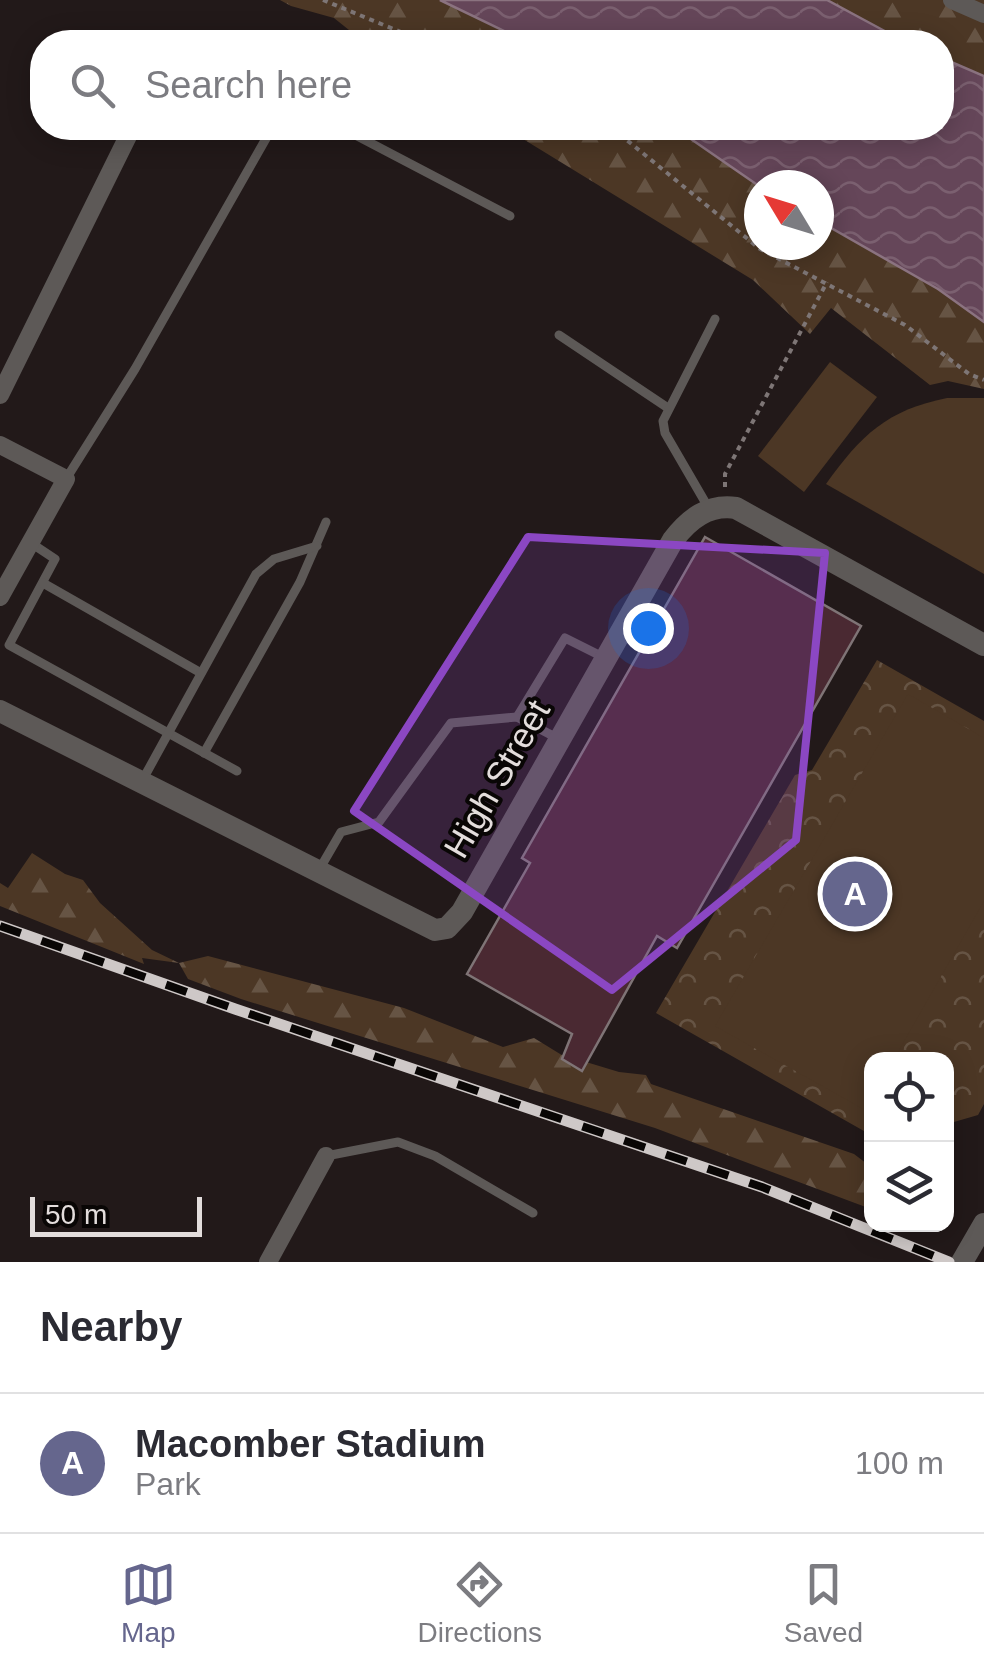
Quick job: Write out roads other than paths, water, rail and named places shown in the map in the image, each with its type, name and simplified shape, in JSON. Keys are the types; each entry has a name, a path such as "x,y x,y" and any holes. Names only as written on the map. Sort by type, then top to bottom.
{"street":[{"path":"952,0 984,14"},
{"path":"0,395 126,140"},
{"path":"0,446 66,479 0,597"},
{"path":"717,508 746,514 984,645"},
{"name":"High Street","path":"0,712 426,927 447,928 462,912 672,540 695,516 717,508"},
{"path":"268,1262 326,1156"},
{"path":"962,1262 984,1224"}],"lane":[{"path":"66,479 135,369 265,140"},
{"path":"365,140 510,216"},
{"path":"715,319 663,421 665,433 717,508"},
{"path":"559,336 668,408"},
{"path":"204,753 317,546 326,522"},
{"path":"30,543 56,559 9,646 237,771"},
{"path":"140,783 262,568 274,559 317,546"},
{"path":"43,583 201,673"},
{"path":"517,717 565,638 606,658"},
{"path":"317,872 342,832 380,822 451,723 517,717 560,739"},
{"path":"326,1156 398,1142 435,1156 533,1213"}],"water":[{"path":"440,0 827,0 883,30 502,30"},
{"path":"954,63 984,76 984,322 938,289 834,230 834,170 744,170 744,176 692,140 954,140"}],"railway":[{"path":"0,926 762,1187 949,1262"}],"place":[{"name":"Macomber Stadium","path":"855,894"}]}
